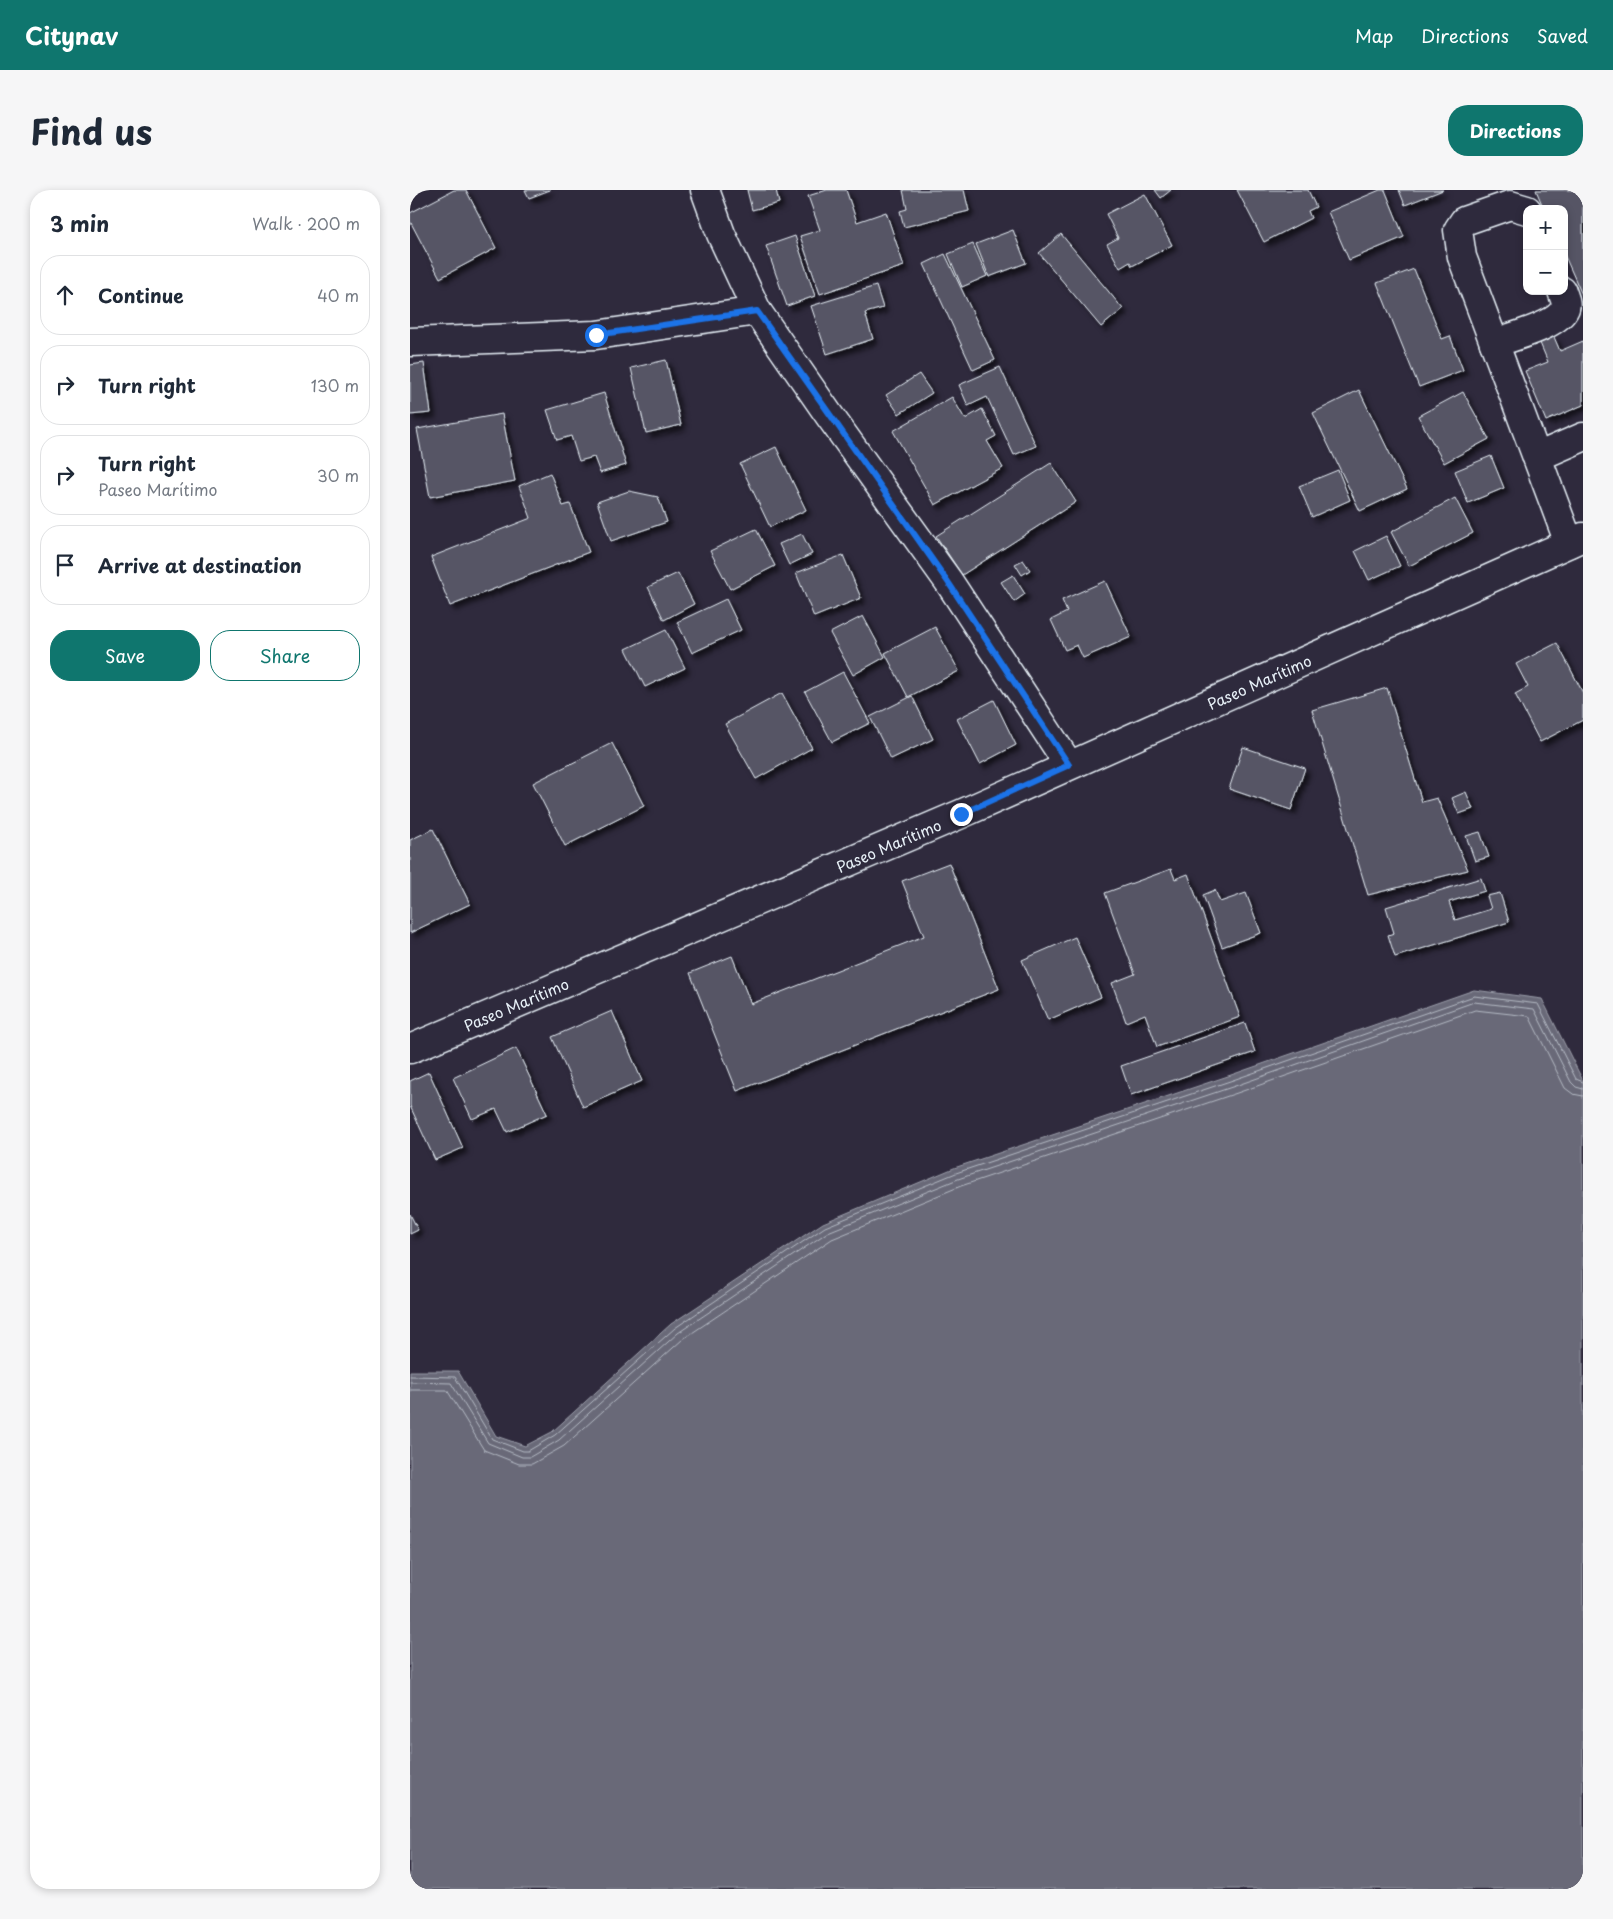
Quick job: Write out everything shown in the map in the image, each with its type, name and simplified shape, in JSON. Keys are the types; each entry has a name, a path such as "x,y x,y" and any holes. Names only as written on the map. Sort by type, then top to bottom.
{"street":[{"path":"705,190 721,234 757,311 834,423 948,582 1069,765"},
{"path":"1523,209 1510,205 1464,221 1458,230 1462,257 1537,456 1576,540"},
{"path":"1494,343 1553,322 1564,311 1566,303 1563,295"},
{"path":"410,342 596,335 757,311"},
{"path":"1537,456 1583,437"},
{"name":"Paseo Marítimo","path":"410,1049 961,814 1576,540"}],"water":[{"path":"1474,990 1542,999 1583,1081 1583,1889 410,1889 410,1371 458,1371 496,1436 525,1446 552,1432 671,1324 823,1223 954,1168 1231,1075"}],"building":[{"path":"454,190 466,190 496,248 440,278 410,221 410,213"},
{"path":"525,190 550,190 529,198"},
{"path":"747,190 776,190 779,203 752,210"},
{"path":"827,190 846,190 857,222 886,212 904,266 820,294 800,236 820,230 808,196"},
{"path":"903,190 964,190 969,211 904,227 900,211 907,209"},
{"path":"1155,190 1171,190 1161,198"},
{"path":"1237,190 1308,190 1316,207 1308,211 1311,218 1264,242"},
{"path":"1380,190 1385,190 1404,237 1349,260 1328,212"},
{"path":"1399,190 1443,190 1405,205"},
{"path":"1536,190 1583,190 1583,297 1568,263 1568,205 1542,205"},
{"path":"1145,194 1172,245 1132,266 1130,262 1120,268 1107,244 1118,238 1106,214"},
{"path":"1013,230 1026,263 989,277 976,244"},
{"path":"1061,234 1123,309 1101,327 1039,253"},
{"path":"795,236 815,296 787,306 766,246"},
{"path":"973,244 987,276 962,287 948,254"},
{"path":"945,254 995,360 973,370 924,264"},
{"path":"1414,269 1442,339 1450,336 1463,370 1419,387 1377,283"},
{"path":"876,286 883,308 865,313 873,339 827,354 811,306"},
{"path":"1554,337 1560,351 1583,341 1583,405 1546,421 1525,371 1548,362 1540,343"},
{"path":"666,360 681,425 646,433 631,368"},
{"path":"424,363 431,413 410,415 410,365"},
{"path":"1000,367 1036,446 1014,455 987,397 968,406 959,385"},
{"path":"919,374 932,393 899,414 886,395"},
{"path":"1359,390 1407,489 1360,511 1313,413"},
{"path":"1463,392 1489,439 1444,463 1418,416"},
{"path":"604,393 626,465 600,473 594,457 579,461 571,436 557,440 547,410"},
{"path":"952,397 965,419 982,409 996,436 987,441 1003,468 935,505 893,431"},
{"path":"502,414 515,481 430,497 417,429"},
{"path":"776,447 806,510 770,527 740,464"},
{"path":"1491,456 1504,488 1468,503 1455,471"},
{"path":"1051,463 1076,502 962,575 936,536"},
{"path":"1338,470 1350,500 1312,517 1299,486"},
{"path":"550,473 563,506 570,504 589,552 450,606 431,557 531,518 519,486"},
{"path":"629,491 658,497 667,522 611,541 597,502"},
{"path":"1455,498 1473,533 1409,566 1391,532"},
{"path":"756,529 775,566 730,589 710,551"},
{"path":"802,534 812,554 789,565 779,544"},
{"path":"1386,536 1400,566 1369,580 1355,551"},
{"path":"843,555 861,598 814,617 796,573"},
{"path":"1023,560 1030,570 1022,575 1015,564"},
{"path":"678,573 694,604 664,620 648,587"},
{"path":"1013,575 1025,594 1014,602 1001,582"},
{"path":"1105,581 1131,637 1083,658 1077,645 1065,650 1051,620 1067,612 1062,600"},
{"path":"726,599 741,630 692,653 677,622"},
{"path":"863,616 885,657 853,675 830,633"},
{"path":"935,627 959,671 908,697 885,653"},
{"path":"666,630 685,668 645,687 626,649"},
{"path":"1557,643 1583,693 1583,720 1540,742 1515,694 1528,687 1516,664"},
{"path":"843,672 870,723 832,742 805,692"},
{"path":"1387,688 1422,802 1437,798 1468,870 1368,895 1312,710"},
{"path":"782,693 812,748 756,779 725,724"},
{"path":"912,696 933,739 891,759 870,717"},
{"path":"994,700 1016,745 980,764 957,719"},
{"path":"612,743 644,806 565,846 533,783"},
{"path":"1243,747 1305,768 1291,810 1229,789"},
{"path":"1466,792 1473,809 1459,814 1452,798"},
{"path":"433,829 470,904 410,933 410,840"},
{"path":"1480,832 1489,857 1475,861 1466,836"},
{"path":"949,863 999,989 737,1091 690,973 732,956 751,1004 924,936 902,881"},
{"path":"1171,869 1175,879 1188,874 1240,1017 1157,1047 1145,1014 1126,1022 1112,983 1135,974 1105,893"},
{"path":"1481,878 1485,891 1449,902 1455,920 1491,909 1487,896 1500,893 1509,922 1395,957 1388,935 1394,933 1386,907"},
{"path":"1215,890 1220,902 1246,893 1261,933 1222,947 1203,895"},
{"path":"1075,937 1101,997 1048,1020 1022,960"},
{"path":"612,1011 642,1081 583,1107 552,1037"},
{"path":"1245,1023 1255,1052 1131,1095 1121,1066"},
{"path":"516,1048 547,1114 507,1132 496,1109 472,1119 453,1078"},
{"path":"429,1072 463,1148 435,1160 410,1106 410,1081"},
{"path":"410,1214 418,1230 410,1234"}],"route":[{"path":"596,335 757,311 948,582 1069,765 961,814"}]}
